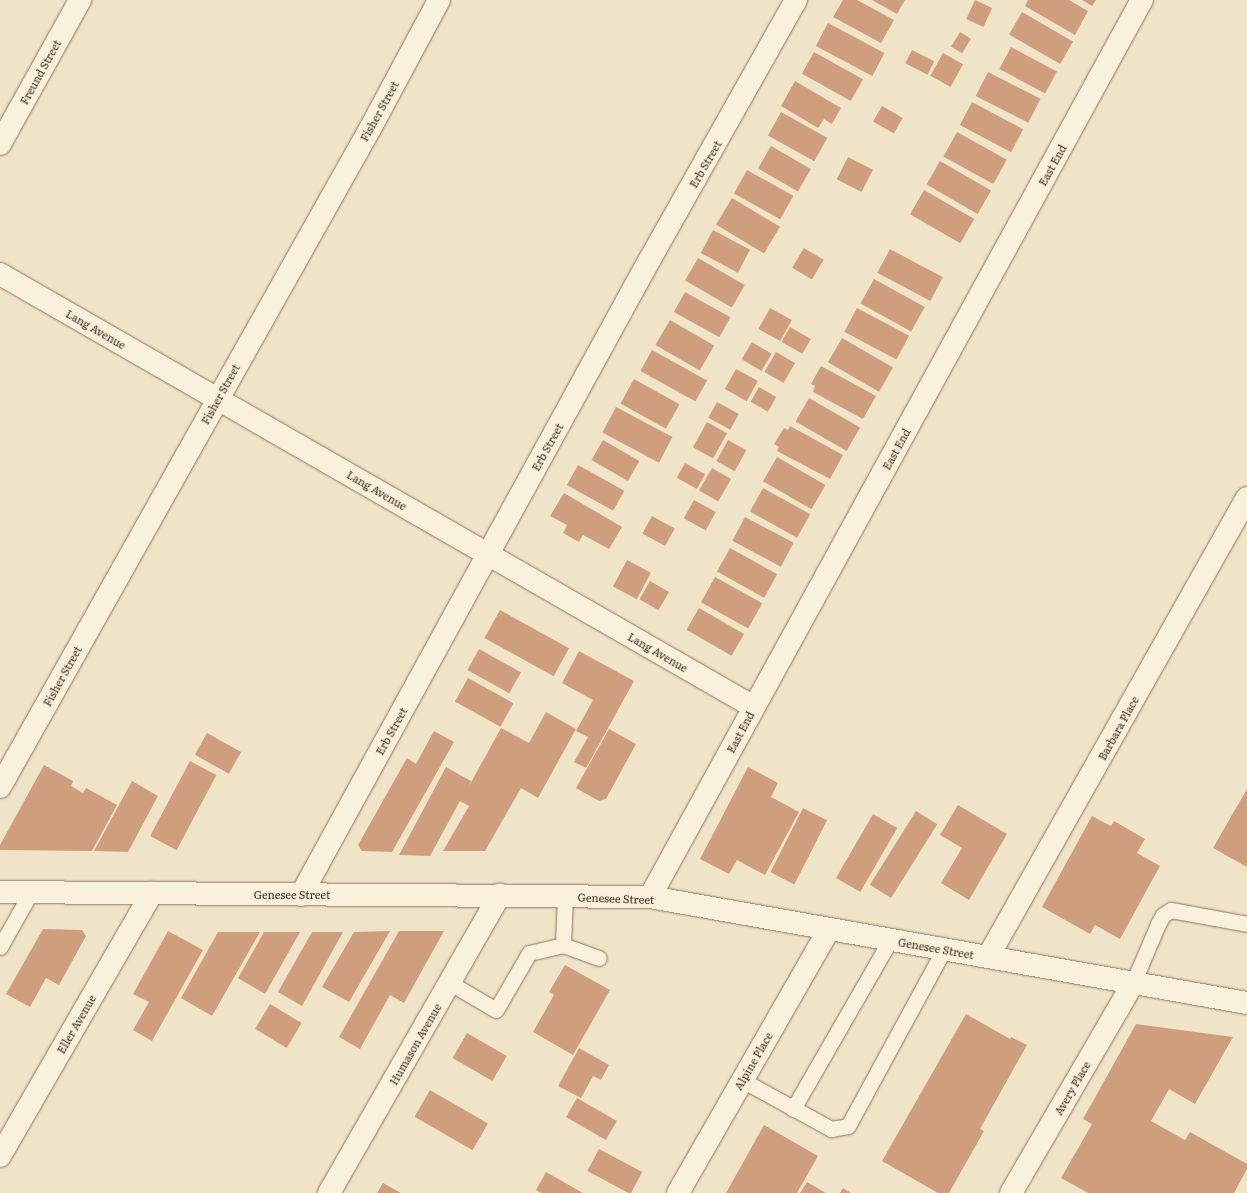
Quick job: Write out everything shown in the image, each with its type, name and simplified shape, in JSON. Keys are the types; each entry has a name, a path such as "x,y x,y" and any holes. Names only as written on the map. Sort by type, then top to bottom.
{"street":[{"name":"Freund Street","path":"0,144 80,0"},
{"name":"Fisher Street","path":"0,787 371,127 440,0"},
{"name":"Erb Street","path":"300,895 796,0"},
{"name":"East End","path":"650,897 1142,0"},
{"name":"Lang Avenue","path":"0,274 754,707"},
{"name":"Barbara Place","path":"988,957 1247,498"},
{"name":"Genesee Street","path":"0,892 650,897 1247,1003"},
{"name":"Eller Avenue","path":"0,1156 152,893"},
{"name":"Humason Avenue","path":"329,1193 500,896"},
{"name":"Alpine Place","path":"678,1193 829,929"},
{"name":"Avery Place","path":"1011,1193 1133,983"}],"lane":[{"path":"0,947 31,892"},
{"path":"563,945 565,896"},
{"path":"1133,983 1158,924 1163,915 1171,910 1247,924"},
{"path":"792,1109 890,940"},
{"path":"450,983 496,1010 529,953 563,945 599,958"},
{"path":"742,1080 792,1109 831,1129 848,1126 944,949"}],"building":[{"path":"843,0 857,0 894,20 881,43 833,17"},
{"path":"872,0 905,0 897,14"},
{"path":"975,0 992,8 983,27 966,19"},
{"path":"1028,0 1069,0 1088,11 1075,35 1025,6"},
{"path":"1082,0 1096,0 1092,6"},
{"path":"1022,12 1073,41 1060,64 1009,35"},
{"path":"828,23 885,53 872,76 816,46"},
{"path":"960,32 971,39 962,53 951,46"},
{"path":"1011,47 1057,71 1045,93 999,69"},
{"path":"912,50 934,61 927,75 905,63"},
{"path":"814,52 863,79 851,101 802,74"},
{"path":"943,53 963,64 951,87 930,76"},
{"path":"988,72 1041,99 1028,123 976,96"},
{"path":"795,81 841,108 832,124 824,119 818,128 781,106"},
{"path":"972,102 1023,129 1011,152 960,125"},
{"path":"882,106 903,118 894,134 873,122"},
{"path":"781,112 827,138 814,161 768,136"},
{"path":"957,132 1007,160 993,184 943,156"},
{"path":"771,146 811,169 798,192 758,169"},
{"path":"848,157 873,170 862,192 837,179"},
{"path":"940,161 991,191 978,214 926,184"},
{"path":"747,170 793,196 780,219 734,194"},
{"path":"924,190 974,219 960,243 910,214"},
{"path":"732,198 780,227 764,253 716,225"},
{"path":"713,230 750,250 738,273 701,253"},
{"path":"804,248 824,260 812,280 792,268"},
{"path":"890,249 943,277 930,301 877,273"},
{"path":"698,258 745,285 732,308 685,281"},
{"path":"874,279 925,307 911,332 860,303"},
{"path":"685,292 730,317 719,337 674,312"},
{"path":"770,308 792,320 780,341 758,329"},
{"path":"857,308 909,336 896,360 844,332"},
{"path":"670,320 714,346 700,371 656,345"},
{"path":"790,327 811,339 802,354 782,342"},
{"path":"842,338 893,368 879,392 828,362"},
{"path":"752,342 772,354 761,371 742,359"},
{"path":"652,350 707,381 695,402 640,371"},
{"path":"776,352 795,363 784,383 764,372"},
{"path":"821,366 876,396 863,419 813,392 815,386 811,384"},
{"path":"736,369 758,381 747,401 725,389"},
{"path":"634,379 679,404 666,429 620,403"},
{"path":"759,387 776,397 768,412 750,402"},
{"path":"809,398 860,428 847,451 796,421"},
{"path":"717,402 739,414 730,430 708,418"},
{"path":"616,407 673,437 659,463 602,433"},
{"path":"707,422 727,433 713,459 693,447"},
{"path":"790,426 843,455 830,479 777,451 779,447 774,444 784,428 788,430"},
{"path":"603,440 639,461 628,481 592,460"},
{"path":"728,440 746,450 735,471 716,461"},
{"path":"777,457 825,485 811,509 763,481"},
{"path":"685,463 705,474 697,489 677,478"},
{"path":"578,465 624,491 613,511 567,485"},
{"path":"712,468 731,479 718,502 699,491"},
{"path":"763,488 810,514 797,538 750,512"},
{"path":"564,493 622,527 609,549 583,535 579,542 563,533 567,525 550,516"},
{"path":"694,500 716,512 706,530 684,518"},
{"path":"652,516 675,529 665,546 642,533"},
{"path":"745,517 794,543 781,567 732,541"},
{"path":"730,548 777,574 764,598 717,572"},
{"path":"627,560 651,573 637,599 613,586"},
{"path":"715,577 762,603 748,629 701,602"},
{"path":"650,581 669,592 659,610 640,599"},
{"path":"699,608 744,634 732,656 686,630"},
{"path":"500,610 569,648 554,676 484,638"},
{"path":"479,649 521,672 509,693 467,670"},
{"path":"579,651 634,681 586,768 574,762 588,737 576,731 593,700 562,683"},
{"path":"468,678 513,703 500,727 455,702"},
{"path":"546,712 576,729 538,798 521,788 485,851 443,851 469,806 460,801 430,856 399,855 446,767 471,781 469,786 501,728 529,743"},
{"path":"609,729 636,744 606,799 599,801 576,788"},
{"path":"434,731 454,742 392,852 362,851 358,845 407,758 416,764"},
{"path":"207,733 241,752 229,774 195,755"},
{"path":"190,761 216,775 177,850 150,836"},
{"path":"44,765 73,781 71,786 83,793 86,788 117,805 92,851 0,850 0,845"},
{"path":"748,767 778,783 771,797 799,812 765,875 737,860 729,874 700,859"},
{"path":"132,781 158,796 128,852 94,851"},
{"path":"1247,789 1247,867 1213,848"},
{"path":"958,805 1007,834 969,900 941,883 962,848 940,835"},
{"path":"803,808 827,820 794,884 770,872"},
{"path":"916,811 937,824 891,898 870,885"},
{"path":"873,814 897,828 860,892 836,878"},
{"path":"1092,816 1111,826 1114,821 1145,839 1137,853 1160,866 1120,939 1095,925 1090,934 1042,907"},
{"path":"43,929 82,930 86,936 59,985 46,978 30,1007 6,994"},
{"path":"168,931 203,950 152,1041 133,1030 149,1002 133,994"},
{"path":"390,931 349,1002 322,987 354,932"},
{"path":"399,931 444,931 404,1003 390,995 360,1049 339,1037"},
{"path":"218,932 260,932 212,1016 181,998"},
{"path":"264,932 300,932 265,994 238,978"},
{"path":"312,932 343,932 302,1006 278,992"},
{"path":"565,965 610,990 573,1055 533,1032 554,995 549,992"},
{"path":"270,1004 302,1023 287,1048 255,1029"},
{"path":"966,1014 1010,1039 1011,1037 1027,1045 980,1129 984,1131 949,1193 938,1193 882,1161"},
{"path":"1136,1024 1233,1037 1195,1104 1169,1089 1151,1121 1185,1140 1190,1132 1247,1164 1247,1169 1234,1193 1088,1193 1061,1178 1092,1124 1083,1119"},
{"path":"467,1033 507,1056 492,1081 452,1058"},
{"path":"579,1048 609,1065 601,1080 593,1076 581,1098 558,1086"},
{"path":"430,1090 488,1124 473,1150 414,1117"},
{"path":"577,1098 617,1121 606,1140 566,1117"},
{"path":"764,1125 818,1156 797,1193 726,1193"},
{"path":"599,1149 642,1172 631,1193 629,1193 587,1171"},
{"path":"546,1172 583,1193 541,1193 536,1190"},
{"path":"807,1182 826,1193 800,1193"},
{"path":"383,1183 401,1193 377,1193"},
{"path":"843,1188 851,1193 840,1193"}]}
